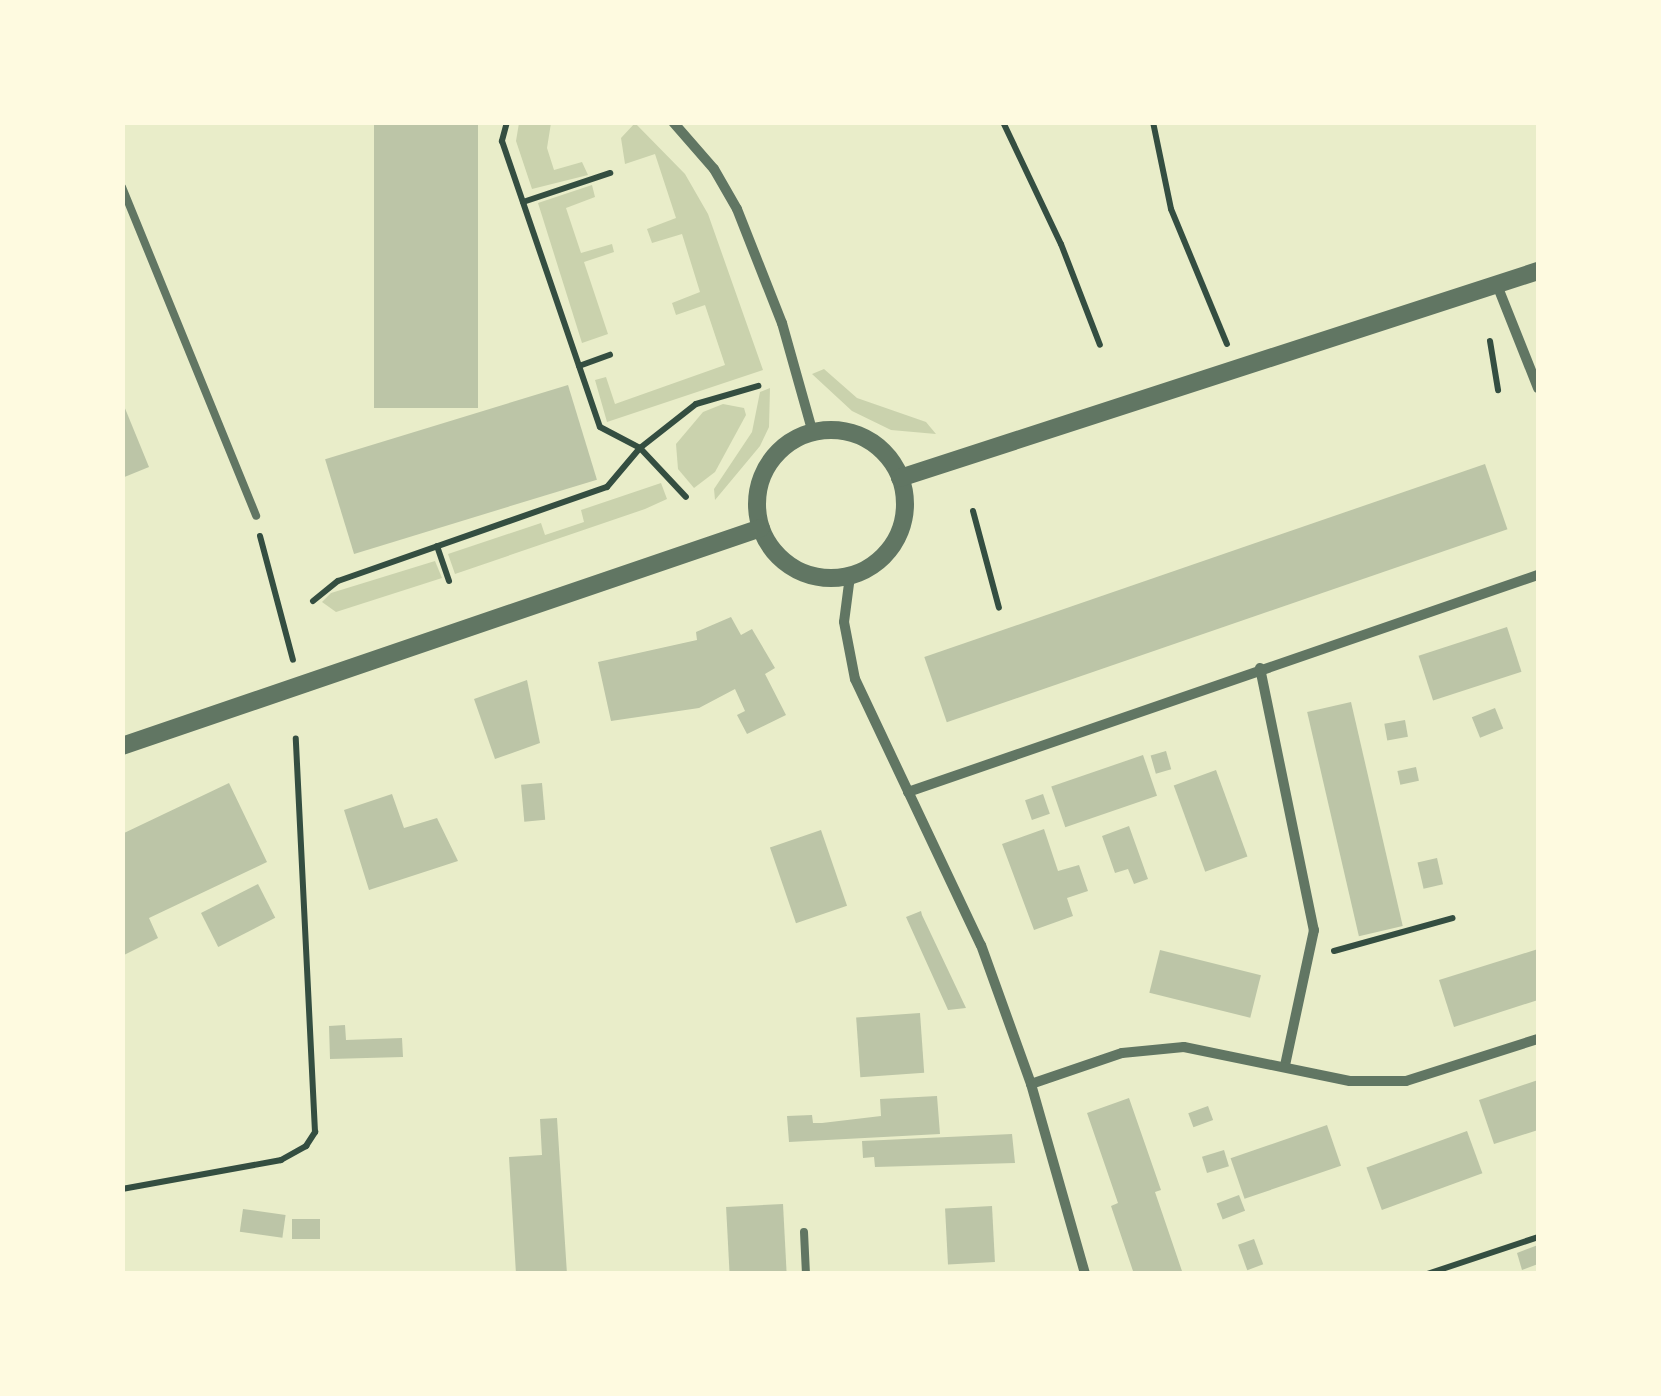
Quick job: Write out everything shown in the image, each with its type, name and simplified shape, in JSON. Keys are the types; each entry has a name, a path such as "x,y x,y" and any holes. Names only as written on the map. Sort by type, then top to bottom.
{"street":[{"path":"673,122 714,169 744,225 782,323 813,433"},
{"path":"900,478 1538,271"},
{"path":"1498,285 1538,388"},
{"path":"813,433 865,438 900,478 905,511 900,533 880,560 850,576 796,570 771,548 761,528 758,496 764,474 784,448 813,433"},
{"path":"122,746 761,528"},
{"path":"908,792 1538,575"},
{"path":"850,576 844,622 856,678 982,945 1031,1084 1085,1274"},
{"path":"1260,668 1311,900 1309,956 1284,1065"},
{"path":"1031,1084 1150,1048 1216,1049 1350,1081 1406,1081 1538,1039"}],"lane":[{"path":"122,187 256,516"},
{"path":"804,1232 806,1274"}],"path":[{"path":"507,122 502,142 600,427 640,448 686,497"},
{"path":"1003,122 1061,244 1100,345"},
{"path":"1153,122 1171,209 1217,308 1235,372"},
{"path":"523,202 610,172"},
{"path":"1490,341 1498,390"},
{"path":"579,366 610,355"},
{"path":"313,601 338,580 607,487 640,448 696,404 758,386"},
{"path":"973,511 999,608"},
{"path":"256,516 301,682"},
{"path":"437,546 449,580"},
{"path":"122,1189 281,1160 306,1146 315,1132 296,738"},
{"path":"1309,956 1453,918"},
{"path":"1428,1274 1538,1237"},
{"path":"1470,1260 1474,1274"}],"green space":[{"path":"519,123 551,123 547,148 554,170 582,162 588,175 532,189 516,141"},
{"path":"635,123 685,174 708,214 763,370 607,422 595,380 606,377 615,404 725,365 705,305 676,315 672,303 700,292 682,234 652,243 647,229 676,218 655,154 625,164 621,138"},
{"path":"592,185 595,197 566,208 581,253 612,244 614,252 584,262 608,334 582,343 538,203"},
{"path":"824,369 857,398 926,422 936,434 891,430 852,411 812,374"},
{"path":"770,388 769,427 760,446 715,500 714,489 752,432 760,392"},
{"path":"723,404 744,408 746,415 715,472 694,488 678,469 676,444 703,412"},
{"path":"661,483 667,499 645,509 455,574 448,554 541,523 545,535 584,522 581,510"},
{"path":"435,561 442,578 336,612 322,602 331,593"}],"building":[{"path":"374,122 478,122 478,408 374,408"},
{"path":"568,385 597,480 354,554 325,459"},
{"path":"122,401 149,467 122,478"},
{"path":"1485,464 1507,529 947,722 924,657"},
{"path":"731,617 741,635 752,629 775,668 765,674 786,715 747,734 737,715 745,711 735,689 699,708 611,721 598,662 697,640 696,632"},
{"path":"1507,627 1522,672 1433,700 1419,656"},
{"path":"527,680 540,743 495,759 474,699"},
{"path":"1351,702 1403,926 1359,936 1307,712"},
{"path":"1495,708 1503,728 1480,738 1472,717"},
{"path":"1405,720 1408,737 1387,740 1384,724"},
{"path":"1166,751 1171,769 1156,774 1151,755"},
{"path":"1143,755 1157,796 1065,827 1051,787"},
{"path":"1416,767 1419,781 1400,785 1397,771"},
{"path":"1216,770 1247,856 1205,872 1174,785"},
{"path":"229,783 267,862 149,918 158,938 122,956 122,834"},
{"path":"542,783 545,820 524,822 521,785"},
{"path":"392,794 404,828 437,818 458,861 369,890 344,810"},
{"path":"1043,794 1050,814 1032,820 1025,800"},
{"path":"1129,826 1148,879 1134,884 1128,869 1115,873 1102,836"},
{"path":"1044,829 1058,871 1079,865 1088,891 1067,898 1073,916 1034,930 1002,844"},
{"path":"821,830 847,906 796,923 770,848"},
{"path":"1437,858 1443,884 1424,889 1418,862"},
{"path":"258,884 275,918 218,947 201,913"},
{"path":"921,911 966,1008 948,1010 906,917"},
{"path":"1538,949 1538,1000 1454,1027 1439,980"},
{"path":"1160,950 1261,975 1250,1018 1149,993"},
{"path":"920,1013 924,1073 860,1077 856,1017"},
{"path":"345,1025 346,1040 402,1038 403,1057 330,1059 329,1026"},
{"path":"1538,1080 1538,1130 1494,1144 1479,1100"},
{"path":"937,1096 940,1134 789,1142 787,1116 812,1115 813,1123 822,1123 881,1116 880,1099"},
{"path":"1129,1098 1161,1190 1155,1192 1183,1274 1134,1274 1111,1206 1118,1203 1087,1113"},
{"path":"1208,1106 1213,1120 1193,1127 1188,1113"},
{"path":"557,1118 567,1274 516,1274 509,1157 542,1155 540,1119"},
{"path":"1327,1125 1341,1166 1245,1199 1231,1158"},
{"path":"1467,1131 1482,1173 1382,1210 1366,1168"},
{"path":"1012,1134 1015,1163 875,1167 874,1157 863,1158 862,1141"},
{"path":"1224,1150 1229,1166 1207,1173 1202,1157"},
{"path":"1239,1195 1245,1211 1223,1219 1217,1204"},
{"path":"783,1204 787,1274 730,1274 726,1207"},
{"path":"992,1206 995,1262 948,1264 945,1208"},
{"path":"243,1209 286,1215 282,1238 240,1232"},
{"path":"292,1219 320,1219 320,1239 292,1239"},
{"path":"1254,1239 1263,1264 1247,1270 1238,1245"},
{"path":"1538,1245 1538,1264 1522,1270 1517,1253"}]}
